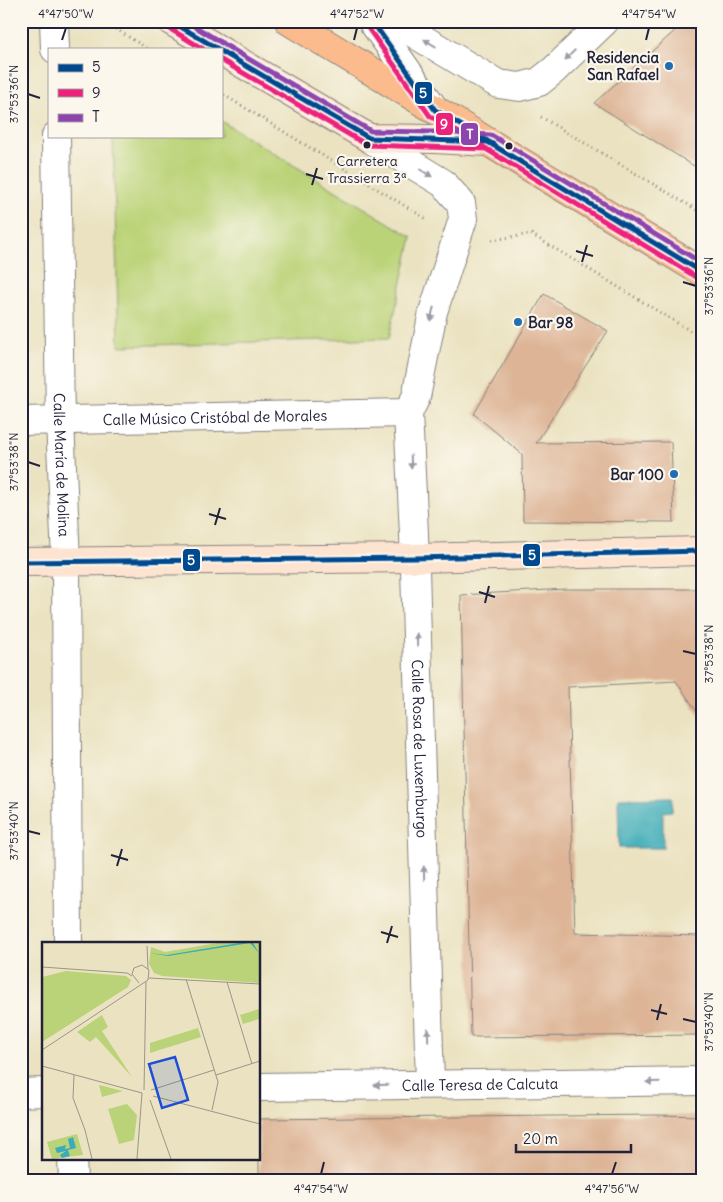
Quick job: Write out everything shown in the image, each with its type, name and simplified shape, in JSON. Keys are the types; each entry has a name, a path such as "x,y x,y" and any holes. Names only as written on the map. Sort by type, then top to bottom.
{"main road":[{"path":"171,21 216,48"},
{"path":"289,21 702,272"},
{"path":"222,52 370,138 488,142"},
{"path":"21,562 414,558 702,551"}],"street":[{"path":"54,21 55,48"},
{"path":"372,21 435,110"},
{"path":"393,21 498,84 520,87 538,82 554,70 605,21"},
{"name":"Calle María de Molina","path":"56,138 60,420 66,561 68,942"},
{"path":"370,138 443,183 461,203 462,219 433,312 416,397 408,413"},
{"name":"Calle Músico Cristóbal de Morales","path":"21,421 408,413"},
{"name":"Calle Rosa de Luxemburgo","path":"408,413 430,1084"},
{"name":"Calle Teresa de Calcuta","path":"260,1087 702,1081"},
{"path":"21,1093 42,1092"},
{"path":"72,1160 73,1181"}],"path":[{"path":"103,21 146,48"},
{"path":"498,84 512,99 702,213"}],"green space":[{"path":"222,122 412,237 389,338 119,346 113,138 222,138"}],"water":[{"path":"673,797 672,811 663,812 663,848 619,848 618,798"}],"building":[{"name":"Residencia San Rafael","path":"689,21 702,21 702,171 594,103 677,29"},
{"path":"544,294 608,331 536,443 671,442 674,522 523,521 522,454 474,414"},
{"path":"566,589 702,589 702,719 676,681 568,687 575,933 702,936 702,1035 471,1037 461,595"},
{"path":"702,1116 702,1181 259,1181 260,1119"}],"transit line":[{"name":"5","path":"171,21 216,48"},
{"name":"T","path":"186,21 222,43"},
{"name":"5","path":"372,21 435,110 494,145"},
{"name":"9","path":"366,25 430,116 490,151"},
{"name":"9","path":"167,27 201,48"},
{"name":"T","path":"225,45 371,131 491,135 702,263"},
{"name":"5","path":"222,52 369,138 488,142 702,272"},
{"name":"9","path":"222,61 367,145 486,149 698,278"},
{"name":"5","path":"21,562 415,558 702,551"}],"place":[{"name":"Residencia San Rafael","path":"669,66"},
{"name":"Carretera Trassierra 3ª","path":"367,145"},
{"name":"Bar 98","path":"518,322"},
{"name":"Bar 100","path":"674,474"}]}
